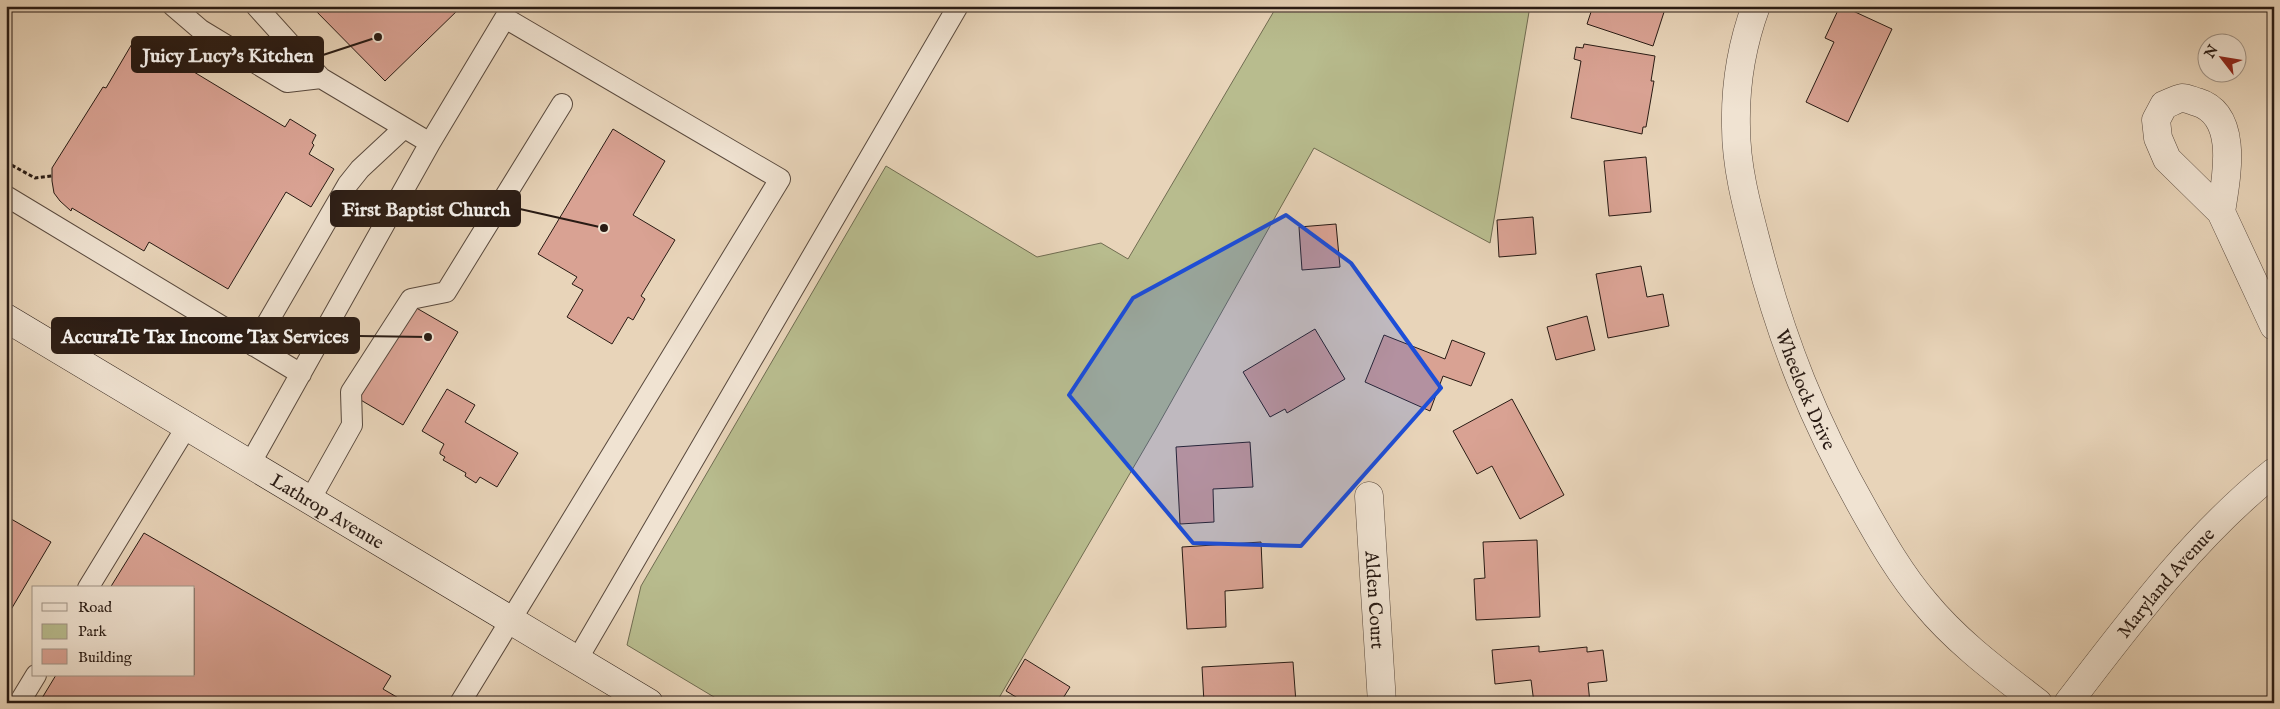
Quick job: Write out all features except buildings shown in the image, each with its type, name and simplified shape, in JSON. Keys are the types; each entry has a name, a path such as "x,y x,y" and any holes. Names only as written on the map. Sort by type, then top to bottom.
{"street":[{"name":"Wheelock Drive","path":"1756,6 1739,71 1736,127 1737,155 1747,207 1773,307 1800,384 1834,459 1883,543 1924,603 1966,646 2038,703"},
{"path":"2221,212 2274,326"},
{"name":"Lathrop Avenue","path":"6,318 649,703"},
{"name":"Maryland Avenue","path":"2068,703 2131,620 2182,559 2258,485 2274,472"},
{"name":"Alden Court","path":"1369,496 1382,703"}],"lane":[{"path":"173,6 201,30 287,82 321,78"},
{"path":"256,6 321,78 430,144"},
{"path":"577,660 958,6"},
{"path":"250,464 430,144 512,12 780,179 460,703"},
{"path":"310,500 352,425 351,392 411,299 446,292 562,104"},
{"path":"254,346 348,184 360,169 404,128"},
{"path":"6,196 300,374"},
{"path":"89,586 187,426"},
{"path":"19,703 35,676"}],"path":[{"path":"6,162 35,178 52,176"}],"highlighted area":[{"path":"1286,215 1351,263 1441,388 1301,546 1193,543 1069,395 1133,298"}],"green space":[{"path":"1277,6 1530,6 1490,243 1314,148 1157,427 996,703 724,703 627,645 641,586 886,166 1037,257 1101,243 1128,259"}],"place":[{"name":"Juicy Lucy's Kitchen","path":"378,37"},
{"name":"First Baptist Church","path":"604,228"},
{"name":"AccuraTe Tax Income Tax Services","path":"428,337"}]}
